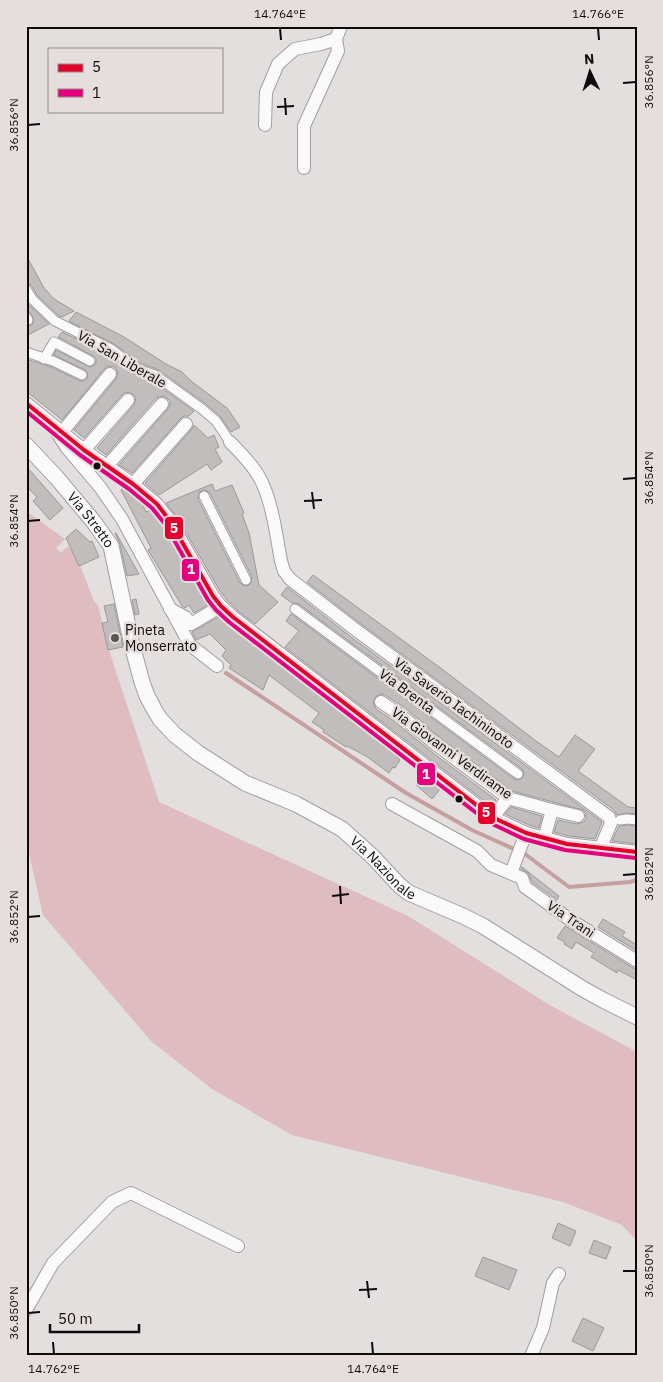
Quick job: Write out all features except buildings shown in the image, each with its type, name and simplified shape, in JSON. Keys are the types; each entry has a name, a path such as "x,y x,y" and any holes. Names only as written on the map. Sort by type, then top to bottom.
{"street":[{"path":"304,168 304,126 338,51 336,39 341,26"},
{"path":"265,125 266,92 278,64 295,49 336,39"},
{"name":"Via San Liberale","path":"26,289 32,298 55,321 111,350 137,369 155,375 216,421 230,442 258,475 268,499 281,561"},
{"path":"44,358 54,342 90,361"},
{"path":"26,352 82,374"},
{"path":"57,428 110,374"},
{"path":"84,450 128,400"},
{"path":"26,403 84,450 133,484 157,504 170,521 213,596 221,606 256,636 483,811 524,839 544,839 567,844 637,852"},
{"path":"107,466 162,404"},
{"path":"133,484 186,424"},
{"path":"57,428 67,448 100,487 122,519 190,645 217,666"},
{"name":"Via Stretto","path":"26,445 57,478 111,546 132,645 147,696"},
{"path":"204,496 246,580"},
{"name":"Via Saverio Iachininoto","path":"281,561 290,579 301,589 609,817 610,823 600,848"},
{"path":"170,609 185,617 191,624 221,606"},
{"name":"Via Brenta","path":"295,609 518,774"},
{"name":"Via Nazionale","path":"147,696 160,719 175,735 198,753 245,783 296,804 342,829 367,851 400,886 410,893 483,926 583,989 637,1017"},
{"name":"Via Giovanni Verdirame","path":"382,702 508,798 578,816"},
{"path":"424,764 438,746"},
{"path":"493,817 508,798"},
{"name":"Via Trani","path":"392,804 477,851 491,865 522,878 525,887 569,919 637,961"},
{"path":"544,839 552,810"},
{"path":"620,820 637,820"},
{"path":"511,873 524,839"},
{"path":"26,1310 53,1263 112,1202 131,1193 238,1246"},
{"path":"531,1356 543,1328 553,1283 560,1274"}],"shaded area":[{"path":"26,511 65,539 56,548 61,553 68,546 80,565 94,601 98,606 109,650 159,802 408,916 548,1004 637,1052 637,1241 622,1225 563,1202 292,1135 212,1089 151,1041 43,915 26,846"}],"waterway":[{"path":"226,673 406,793 472,830 525,854 569,887 637,880"}],"transit line":[{"name":"5","path":"26,403 84,450 133,484 157,504 170,521 213,596 233,617 492,817 526,833 567,844 637,852"},
{"name":"1","path":"26,411 80,455 129,489 152,508 165,524 208,600 229,622 488,822 524,839 565,850 636,858"}],"place":[{"name":"Pineta Monserrato","path":"115,638"}]}
